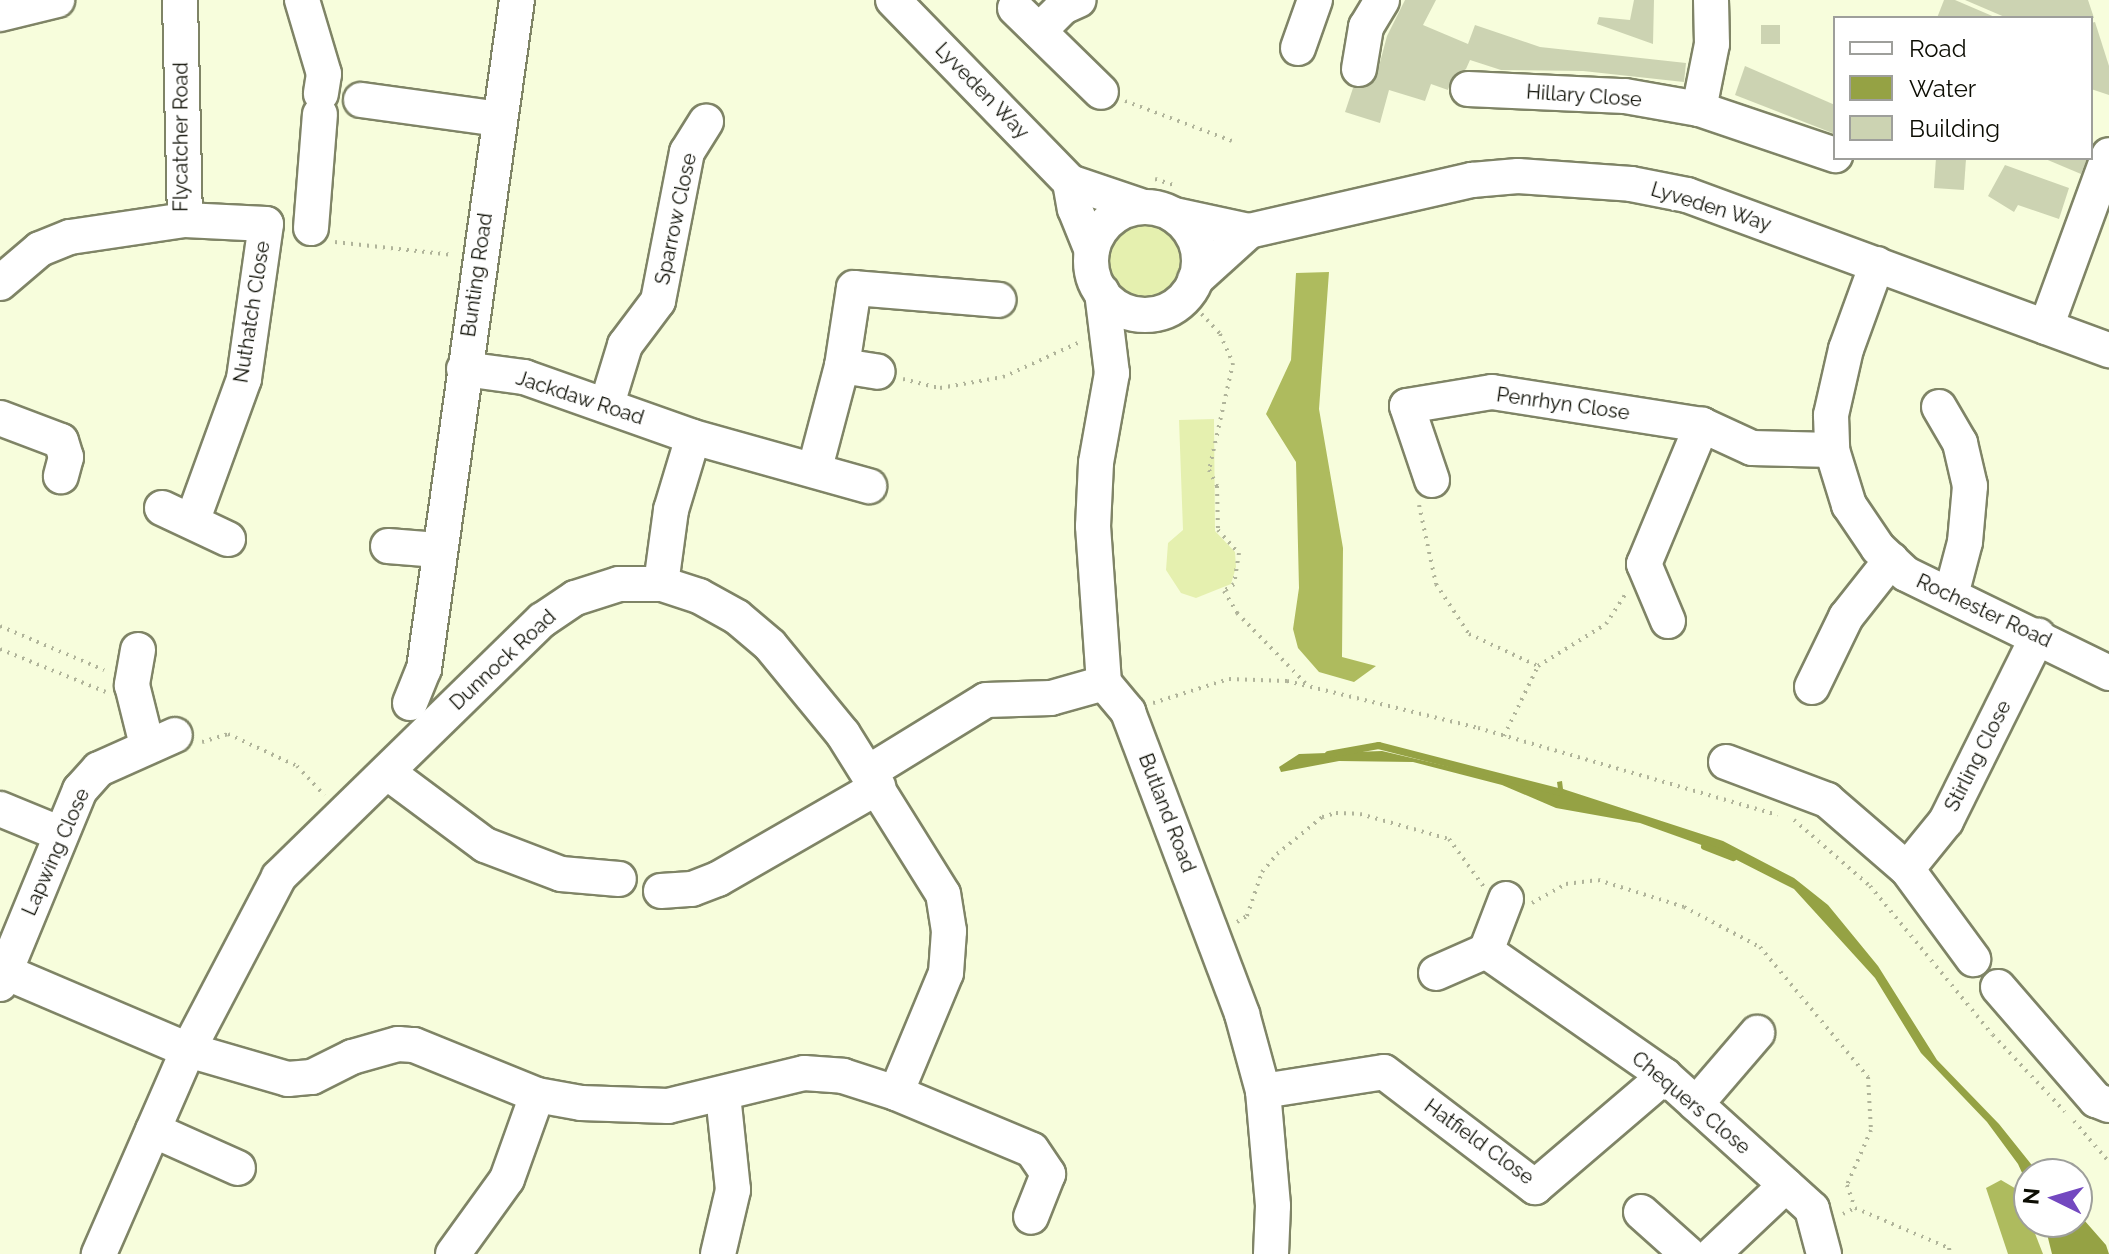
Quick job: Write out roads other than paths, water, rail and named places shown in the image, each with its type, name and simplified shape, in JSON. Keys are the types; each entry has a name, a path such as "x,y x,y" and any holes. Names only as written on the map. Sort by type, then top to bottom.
{"street":[{"path":"0,14 57,0"},
{"name":"Flycatcher Road","path":"0,283 40,249 70,237 185,220 180,0"},
{"path":"266,224 317,228 320,104 324,74 302,0"},
{"name":"Bunting Road","path":"410,703 424,669 438,550 517,0"},
{"name":"Lyveden Way","path":"893,0 1070,182 1092,251"},
{"path":"1079,0 1027,19 1101,92"},
{"path":"1298,48 1315,0"},
{"path":"1359,69 1366,27 1382,0"},
{"path":"1699,109 1712,44 1711,0"},
{"name":"Hillary Close","path":"1468,89 1625,96 1699,109 1833,154"},
{"path":"361,100 500,119"},
{"name":"Sparrow Close","path":"607,404 625,345 658,301 687,152 706,121"},
{"path":"2046,327 2109,155"},
{"name":"Lyveden Way","path":"1070,182 1159,211 1249,231 1472,180 1563,177 1687,195 2109,350"},
{"path":"661,891 692,889 718,879 873,780 986,700 1041,700 1104,683 1093,514 1112,373 1102,292 1092,268 1092,251 1108,222 1159,211 1194,237 1199,254 1188,300 1112,373"},
{"name":"Nuthatch Close","path":"185,220 266,224 244,379 177,514 228,539"},
{"name":"Lyveden Way","path":"1188,300 1249,231"},
{"name":"Rochester Road","path":"1877,264 1836,384 1832,450 1849,505 1891,560 1906,574 2109,673"},
{"path":"815,468 842,366 854,288 999,300"},
{"path":"1102,292 1120,308 1136,314 1188,300"},
{"path":"842,366 878,372"},
{"name":"Jackdaw Road","path":"464,369 524,377 693,437 815,468 869,486"},
{"name":"Penrhyn Close","path":"1432,480 1407,406 1492,392 1702,425 1752,448 1832,450"},
{"path":"1939,407 1960,443 1970,486 1965,542 1951,595"},
{"path":"0,418 61,441 66,457 61,476"},
{"path":"1668,621 1644,564 1702,425"},
{"path":"661,584 671,510 693,437"},
{"path":"388,546 438,550"},
{"path":"1812,687 1846,617 1891,560"},
{"name":"Dunnock Road","path":"99,1254 188,1050 279,877 542,620 575,598 619,584 661,584 699,596 737,617 770,645 873,780 943,894 949,931 946,973 896,1093"},
{"name":"Stirling Close","path":"1907,869 1946,821 2038,636"},
{"name":"Lapwing Close","path":"128,664 161,740 99,769 80,790 2,978 188,1050 288,1079 312,1077 374,1049 414,1045 537,1095 643,1107 723,1095 779,1075 813,1073 843,1076 896,1093 1032,1150 1048,1174 1031,1217"},
{"name":"Butland Road","path":"1104,683 1128,712 1215,937 1263,1091 1273,1206 1271,1254"},
{"path":"1726,762 1827,800 1907,869 1973,959"},
{"path":"387,772 485,845 561,874 619,879"},
{"path":"0,809 61,834"},
{"path":"1436,973 1486,951 1506,899"},
{"name":"Chequers Close","path":"1486,951 1665,1076 1812,1209 1820,1241"},
{"path":"1998,987 2096,1100 2109,1105"},
{"path":"1696,1104 1757,1033"},
{"name":"Hatfield Close","path":"1263,1091 1384,1072 1535,1187 1665,1076"},
{"path":"453,1254 507,1179 537,1095"},
{"path":"718,1254 733,1190 733,1155 723,1095"},
{"path":"153,1130 238,1168"},
{"path":"1713,1254 1786,1185"},
{"path":"1641,1212 1688,1254"}],"water":[{"path":"1382,751 1545,789 1558,789 1557,782 1562,781 1563,789 1723,841 1794,878 1828,905 1878,966 1937,1060 1999,1124 2026,1158 2014,1158 1987,1122 1921,1053 1875,978 1794,889 1721,852 1640,823 1556,808 1502,785 1413,762 1339,761 1281,772 1279,767 1299,754"},
{"path":"2093,1230 2106,1245 2109,1254 2052,1254 2048,1238 2093,1238"}],"waterway":[{"path":"1328,754 1378,745 1561,792"},
{"path":"1704,846 1733,857"}]}
